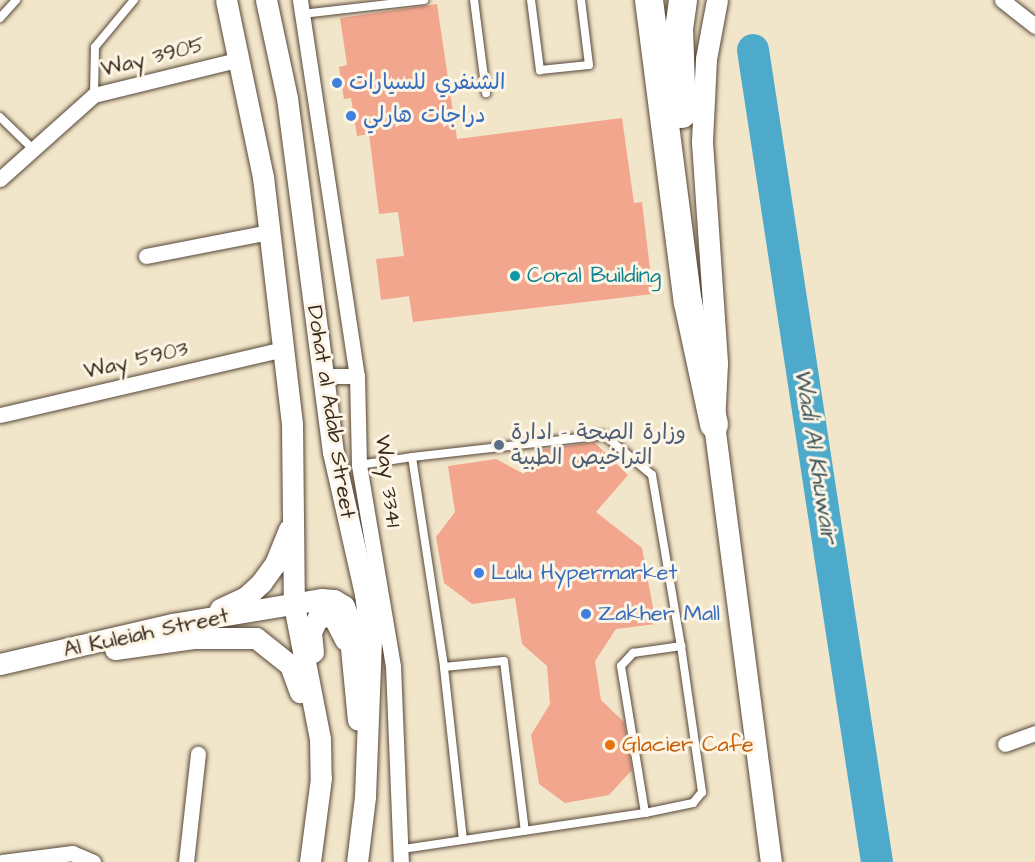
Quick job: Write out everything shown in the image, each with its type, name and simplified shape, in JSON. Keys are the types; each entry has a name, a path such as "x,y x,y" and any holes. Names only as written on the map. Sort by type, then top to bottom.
{"highway":[{"path":"649,0 688,303 714,424"},
{"path":"683,0 679,83 714,424"}],"main road":[{"name":"Dohat al Adab Street","path":"226,0 241,59 269,232 292,423 294,605 320,739 321,778 310,862"},
{"path":"717,0 706,59 702,142 717,363 714,424 771,862"},
{"name":"Dohat al Adab Street","path":"270,6 287,98 333,452 365,594 371,640 364,753 365,797 357,862"},
{"path":"172,624 229,606 261,583 275,564 294,516"},
{"name":"Al Kuleiah Street","path":"0,664 172,624 321,599 344,606 348,617 351,663"},
{"path":"320,739 323,705 311,632 318,617 333,616 339,624 351,663 364,753"},
{"path":"27,658 193,638 256,638 290,665 320,739"}],"street":[{"path":"1002,0 1035,26"},
{"name":"Way 3341","path":"301,7 357,376 359,465 393,666 402,856"},
{"name":"Way 3905","path":"0,179 94,95 241,59"},
{"path":"146,256 269,232"},
{"name":"Way 5903","path":"0,415 283,349"},
{"path":"322,376 357,376"},
{"path":"1005,744 1035,733"},
{"path":"186,862 198,754"},
{"path":"2,862 72,853 93,862"}],"lane":[{"path":"0,18 16,0"},
{"path":"94,95 95,47 100,36 134,0"},
{"path":"301,7 424,0"},
{"path":"474,0 486,93"},
{"path":"531,0 540,70 589,65 581,0"},
{"path":"0,117 33,149"},
{"path":"359,465 604,435 652,475 681,646 702,792 693,803 645,813 463,840 402,856"},
{"path":"412,457 444,667 463,840"},
{"path":"645,813 621,666 633,653 681,646"},
{"path":"444,667 504,661 525,831"}],"building":[{"path":"437,4 457,139 622,118 634,203 642,202 653,294 413,322 409,296 381,300 376,259 404,256 398,212 379,214 369,134 357,136 351,98 344,99 339,67 347,65 340,18"},
{"name":"Zakher Mall","path":"594,442 628,475 596,512 642,548 656,624 616,629 595,661 601,700 624,722 632,770 609,795 565,803 539,784 531,735 550,704 547,666 522,644 515,598 472,604 444,583 436,537 455,512 448,466 496,459 524,474 540,450"}],"waterway":[{"name":"Wadi Al Khuwair","path":"753,50 877,862"}],"place":[{"name":"الشنفري للسيارات","path":"337,83"},
{"name":"دراجات هارلي","path":"351,116"},
{"name":"Coral Building","path":"515,276"},
{"name":"وزارة الصحة - ادارة التراخيص الطبية","path":"499,445"},
{"name":"Lulu Hypermarket","path":"479,573"},
{"name":"Zakher Mall","path":"586,614"},
{"name":"Glacier Cafe","path":"610,745"}]}
